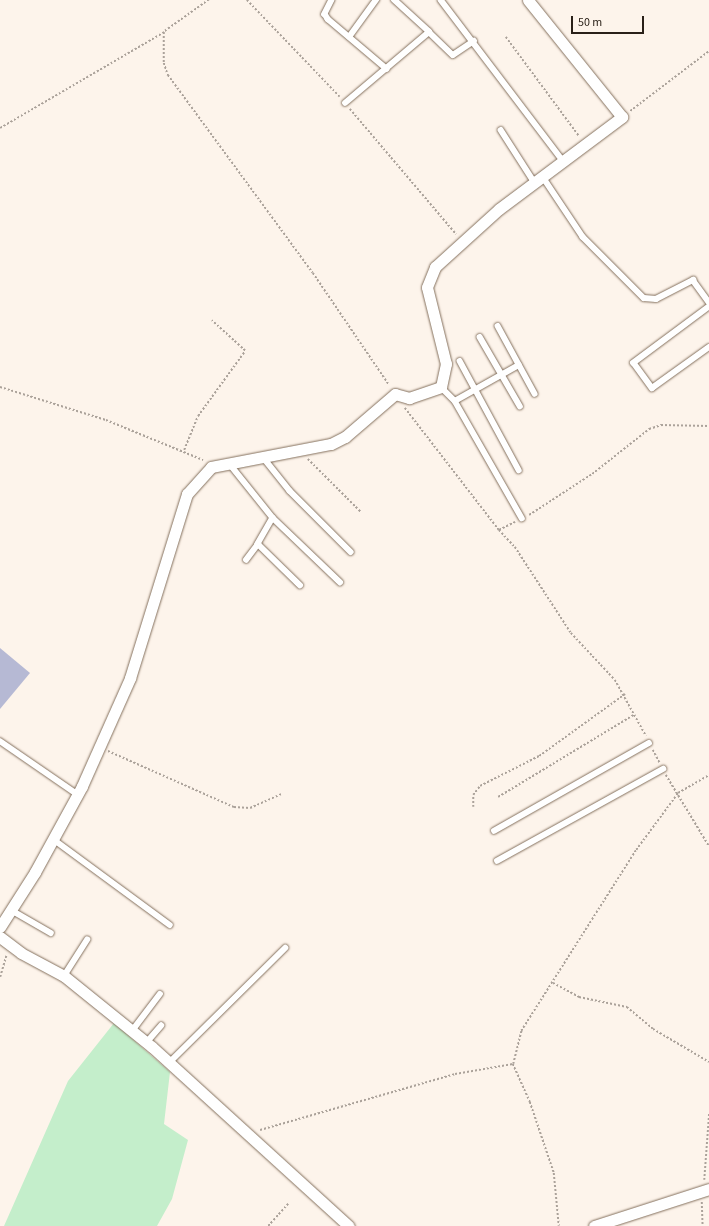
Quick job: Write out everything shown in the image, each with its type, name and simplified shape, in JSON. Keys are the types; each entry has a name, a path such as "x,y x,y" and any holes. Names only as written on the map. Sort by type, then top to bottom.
{"street":[{"path":"0,927 52,840 77,794 130,678 170,559 179,512 187,494 211,467 227,462 302,450 345,438 395,394 409,398 441,387 446,364 427,287 435,267 461,240 622,117 528,0"},
{"path":"0,937 9,945 64,976 146,1042 170,1062 348,1226"},
{"path":"594,1226 706,1190"}],"lane":[{"path":"332,0 325,14 348,37 387,69"},
{"path":"348,37 376,0"},
{"path":"394,0 453,55 474,41"},
{"path":"441,0 474,41 564,162"},
{"path":"345,103 429,32"},
{"path":"501,130 583,237 644,298 656,299 693,280 709,302"},
{"path":"709,307 634,363 652,388 709,347"},
{"path":"498,326 535,394"},
{"path":"480,337 520,406"},
{"path":"460,361 519,470"},
{"path":"455,401 519,365"},
{"path":"441,387 455,401 522,518"},
{"path":"263,457 290,491 351,552"},
{"path":"227,462 273,518 340,582"},
{"path":"246,560 258,544 273,518"},
{"path":"258,544 300,585"},
{"path":"0,741 77,794"},
{"path":"494,831 649,743"},
{"path":"497,861 663,770"},
{"path":"52,840 170,925"},
{"path":"11,910 50,933"},
{"path":"64,976 87,940"},
{"path":"170,1062 285,948"},
{"path":"132,1031 160,994"},
{"path":"146,1042 161,1026"}],"path":[{"path":"0,128 164,32 209,0"},
{"path":"247,0 345,103 461,240"},
{"path":"164,32 164,63 168,75 313,273 395,394 499,530 515,548 571,633 624,694 663,770 709,846"},
{"path":"506,37 586,146"},
{"path":"622,117 709,51"},
{"path":"184,450 198,416 245,351 212,321"},
{"path":"0,387 106,420 184,450 211,467"},
{"path":"499,530 558,498 649,429 661,424 709,426"},
{"path":"302,450 329,483 360,512"},
{"path":"473,807 473,795 480,786 544,753 624,694"},
{"path":"498,797 635,714"},
{"path":"99,747 234,807 250,808 281,794"},
{"path":"559,1226 554,1173 530,1102 513,1064 521,1031 553,983 636,850 678,793 709,775"},
{"path":"0,977 9,945"},
{"path":"553,983 579,997 627,1007 653,1029 709,1062"},
{"path":"247,1134 455,1074 513,1064"},
{"path":"703,1226 709,1112"},
{"path":"268,1226 288,1204"}],"green space":[{"path":"114,1023 170,1072 164,1124 188,1140 172,1199 157,1226 4,1226 68,1081"}],"building":[{"path":"0,648 30,673 0,709"}]}
